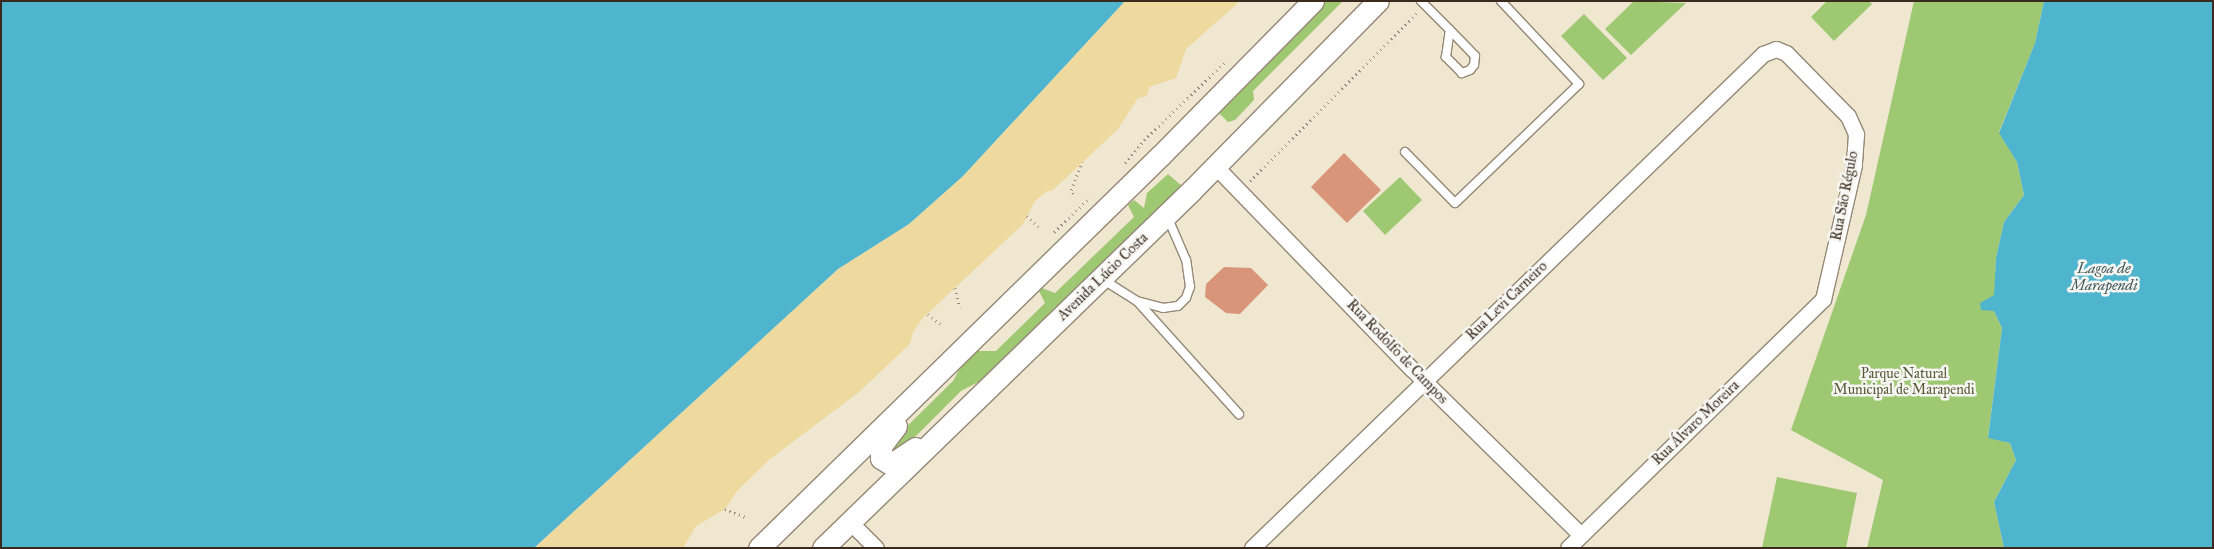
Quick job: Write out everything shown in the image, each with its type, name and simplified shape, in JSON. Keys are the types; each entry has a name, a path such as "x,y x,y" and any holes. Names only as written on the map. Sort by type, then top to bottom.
{"main road":[{"path":"759,548 1160,156 1313,1"},
{"name":"Avenida Lúcio Costa","path":"823,548 1216,166 1378,1"},
{"path":"932,378 881,446 881,458 889,463 896,461 954,422"}],"street":[{"name":"Rua São Régulo","path":"1763,54 1776,49 1786,52 1848,116 1856,134 1854,165 1823,299"},
{"name":"Rua Levi Carneiro","path":"1252,548 1763,54"},
{"name":"Rua Rodolfo de Campos","path":"1216,166 1424,381 1581,535"},
{"name":"Rua Álvaro Moreira","path":"1568,548 1823,299"},
{"path":"849,521 876,548"}],"lane":[{"path":"1405,152 1455,204 1579,84 1501,1"},
{"path":"1423,3 1450,30 1475,56 1474,65 1470,70 1462,73 1446,57 1450,30"},
{"path":"1137,301 1163,308 1178,306 1186,298 1190,286 1186,260 1166,214"},
{"path":"1101,278 1137,301 1239,414"}],"path":[{"path":"1240,191 1423,3"},
{"path":"1073,194 1071,190 1082,162"},
{"path":"1027,216 1040,228"},
{"path":"956,288 960,307"},
{"path":"928,314 941,324"},
{"path":"725,509 744,517"}],"green space":[{"path":"1325,1 1343,1 1253,91 1254,100 1235,120 1228,122 1217,111"},
{"path":"1634,1 1686,3 1631,55 1605,29"},
{"path":"1827,1 1869,1 1872,4 1834,41 1811,17"},
{"name":"Parque Natural Municipal de Marapendi","path":"1914,1 2044,1 2035,43 1999,132 2017,162 2024,195 2004,222 1996,258 1994,311 2002,328 1988,437 2010,443 2016,460 1994,502 2004,548 1867,548 1883,480 1791,430 1866,215"},
{"path":"1584,14 1627,58 1603,80 1561,36"},
{"path":"1168,174 1182,186 984,379 961,391 900,452 891,449 892,441 953,381 965,359 973,351 996,351 1045,303 1039,291 1042,288 1055,293 1134,217 1128,205 1134,200 1144,208 1147,193"},
{"path":"1400,177 1422,200 1385,235 1363,211"},
{"path":"1777,477 1857,493 1846,548 1762,548"}],"sand":[{"path":"1125,1 1240,1 1186,49 1176,78 1149,87 1147,96 1138,98 1118,129 1052,191 1047,191 1035,201 1023,224 923,318 913,332 910,344 859,392 770,459 737,491 725,509 696,526 683,548 534,548 838,269 909,224 963,176"}],"water":[{"path":"1,1 1125,1 963,176 909,224 838,269 534,548 1,548"},
{"name":"Lagoa de Marapendi","path":"2044,1 2213,1 2213,548 2004,548 1994,502 2016,460 2010,443 1988,438 2002,328 1994,311 1981,310 1980,303 1994,295 1996,258 2004,222 2024,195 2017,162 1999,133 2035,43"}],"building":[{"path":"1344,153 1381,190 1347,223 1311,187"},
{"path":"1224,267 1251,268 1268,285 1240,314 1226,313 1205,297 1206,284"}]}
